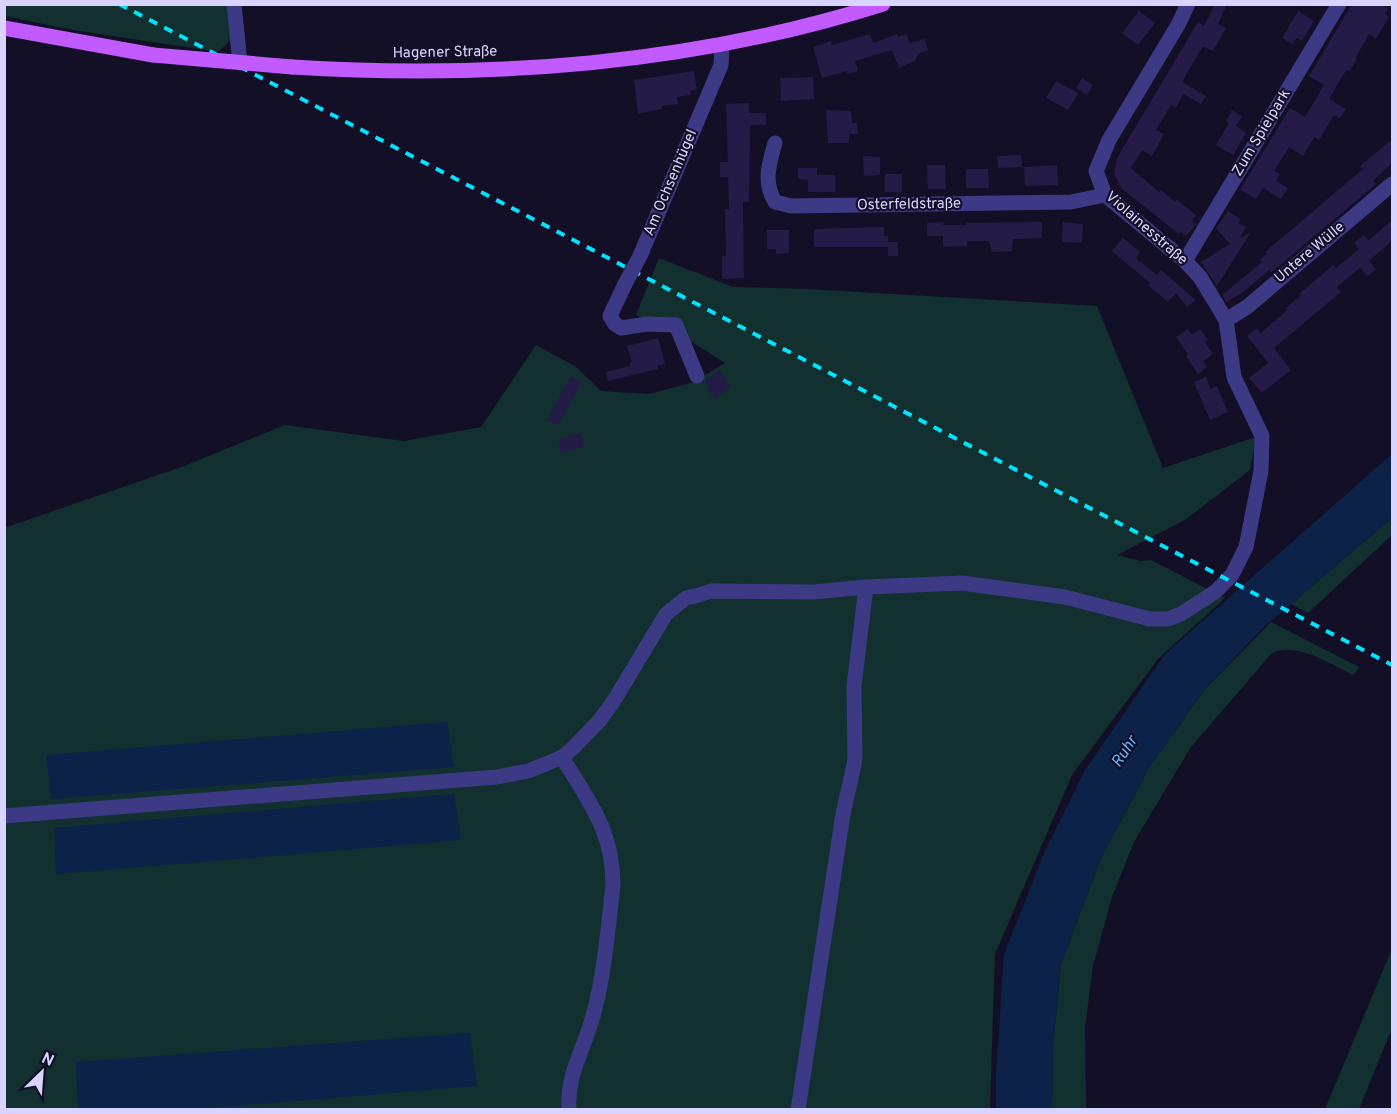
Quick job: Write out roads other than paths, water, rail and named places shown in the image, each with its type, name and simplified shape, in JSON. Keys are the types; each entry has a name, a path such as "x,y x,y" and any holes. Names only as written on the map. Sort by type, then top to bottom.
{"main road":[{"name":"Hagener Straße","path":"4,28 153,55 370,72 452,72 604,63 722,46 779,33 883,4"}],"street":[{"path":"234,4 240,63"},
{"name":"Violainesstraße","path":"562,757 600,720 666,614 686,598 711,591 814,592 866,587 962,583 1065,597 1150,620 1168,619 1181,614 1215,592 1232,575 1246,547 1251,528 1262,460 1262,436 1234,377 1226,320 1200,277 1185,261 1105,195 1096,177 1098,163 1108,140 1178,25 1188,4"},
{"name":"Zum Spielpark","path":"1185,261 1340,4"},
{"name":"Am Ochsenhügel","path":"697,376 676,326 647,324 621,328 610,316 640,256 721,64 722,46"},
{"name":"Osterfeldstraße","path":"775,143 767,171 769,192 775,202 791,206 1071,202 1105,195"},
{"name":"Untere Wülle","path":"1226,320 1247,307 1392,184"},
{"path":"798,1110 843,814 855,760 854,686 866,587"},
{"path":"4,816 497,777 528,771 562,757 602,825 609,844 613,872 598,994 591,1023 575,1062 568,1095 569,1110"}],"water":[{"name":"Ruhr","path":"1392,454 1392,518 1263,628 1205,689 1150,766 1101,858 1061,964 1053,1047 1052,1109 996,1109 996,1073 1004,954 1045,851 1085,770 1165,654"},
{"path":"447,722 454,767 51,799 46,755"},
{"path":"454,794 461,840 56,874 54,828"},
{"path":"470,1033 477,1086 195,1109 78,1109 76,1062"}],"railway":[{"path":"119,4 1392,665"}]}
